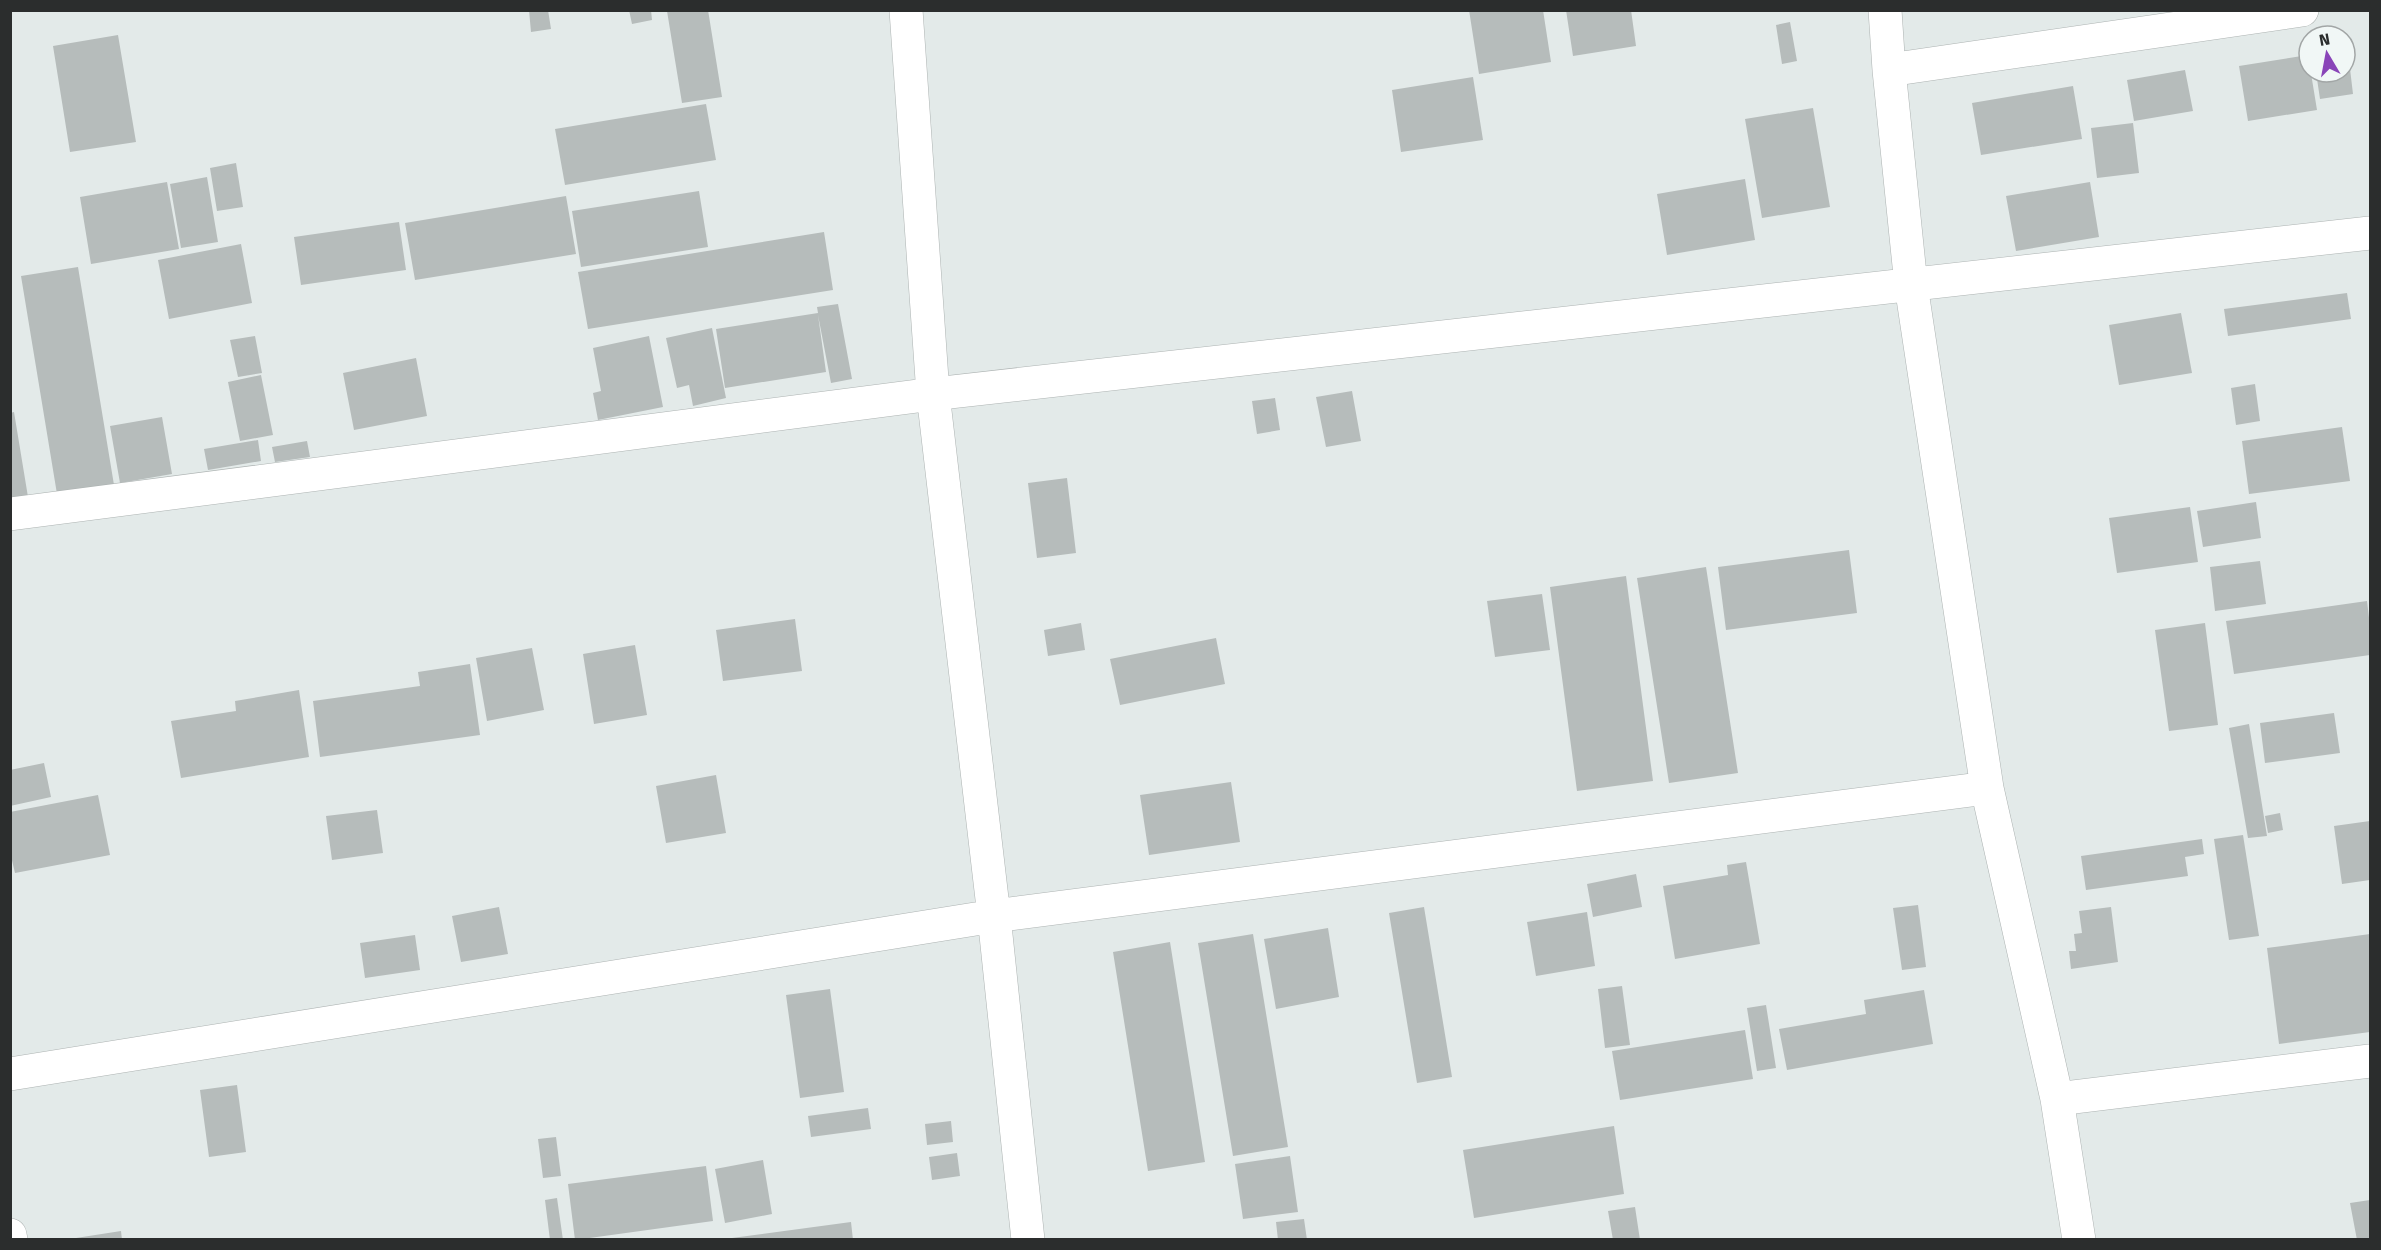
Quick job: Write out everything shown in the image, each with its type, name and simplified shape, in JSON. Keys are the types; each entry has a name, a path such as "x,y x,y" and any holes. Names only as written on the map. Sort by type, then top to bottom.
{"street":[{"path":"906,10 933,394 994,916 1028,1239"},
{"path":"1885,10 1911,285 1987,788 2057,1100 2079,1239"},
{"path":"1889,70 2302,10"},
{"path":"10,514 933,394 2370,233"},
{"path":"10,1074 994,916 1987,788"},
{"path":"2057,1100 2370,1061"},
{"path":"10,1235 11,1239"}],"building":[{"path":"529,10 548,10 551,29 531,32"},
{"path":"629,10 651,10 652,20 632,24"},
{"path":"708,10 722,97 682,103 667,11"},
{"path":"1469,10 1543,10 1551,62 1479,74"},
{"path":"1566,10 1631,10 1636,46 1573,56"},
{"path":"1790,22 1797,61 1782,64 1776,25"},
{"path":"118,35 136,142 70,152 53,46"},
{"path":"2297,57 2297,84 2313,84 2317,110 2248,121 2239,66"},
{"path":"2185,70 2193,111 2134,121 2127,80"},
{"path":"1473,77 1483,140 1401,152 1392,90"},
{"path":"2318,84 2352,84 2353,94 2320,99"},
{"path":"2073,86 2082,139 1981,155 1972,103"},
{"path":"706,104 716,160 565,185 555,129"},
{"path":"1813,108 1830,207 1762,218 1745,119"},
{"path":"2133,123 2139,173 2097,178 2091,128"},
{"path":"236,163 243,207 217,211 210,168"},
{"path":"207,177 218,242 181,248 170,184"},
{"path":"1745,179 1755,240 1667,255 1657,194"},
{"path":"167,182 179,249 91,264 80,197"},
{"path":"2090,182 2099,237 2016,251 2006,196"},
{"path":"699,191 708,247 581,267 572,211"},
{"path":"566,196 576,254 415,280 405,223"},
{"path":"399,222 406,270 301,285 294,237"},
{"path":"824,232 833,290 588,329 578,272"},
{"path":"241,244 252,303 169,319 158,260"},
{"path":"78,267 114,485 57,494 21,276"},
{"path":"2347,293 2351,319 2228,336 2224,309"},
{"path":"838,304 852,379 831,383 818,315 826,372 725,388 716,329 818,313 817,307"},
{"path":"2181,313 2192,373 2119,385 2109,325"},
{"path":"712,328 726,398 693,406 689,385 677,388 666,338"},
{"path":"255,336 262,373 238,377 230,340"},
{"path":"649,336 663,407 598,420 593,393 601,391 593,348"},
{"path":"416,358 427,416 354,430 343,373"},
{"path":"261,375 273,435 240,441 228,382"},
{"path":"2255,384 2260,421 2236,425 2231,388"},
{"path":"1352,391 1361,441 1326,447 1316,397"},
{"path":"1275,398 1280,430 1257,434 1252,401"},
{"path":"14,412 28,497 10,500 10,413"},
{"path":"162,417 172,474 120,483 110,426"},
{"path":"2342,427 2350,481 2249,494 2242,441"},
{"path":"258,440 261,461 208,470 204,449"},
{"path":"307,441 310,457 275,462 272,447"},
{"path":"1067,478 1076,553 1037,558 1028,483"},
{"path":"2256,502 2261,538 2203,547 2197,511"},
{"path":"2190,507 2198,562 2117,573 2109,518"},
{"path":"1849,550 1857,613 1726,630 1718,567"},
{"path":"2260,561 2266,604 2215,611 2210,567"},
{"path":"1706,567 1738,773 1669,783 1637,578"},
{"path":"1626,576 1653,781 1577,791 1550,587"},
{"path":"1542,594 1550,650 1495,657 1487,601"},
{"path":"2367,601 2370,655 2234,674 2226,621"},
{"path":"795,619 802,671 723,681 716,630"},
{"path":"1081,623 1085,650 1048,656 1044,630"},
{"path":"2205,623 2218,725 2169,731 2155,630"},
{"path":"1216,638 1225,684 1120,705 1110,659"},
{"path":"635,645 647,715 594,724 583,654"},
{"path":"532,648 544,710 487,721 476,658"},
{"path":"470,664 480,735 320,757 313,701 420,686 418,672"},
{"path":"299,690 309,757 181,778 171,721 236,711 235,701"},
{"path":"2334,713 2340,753 2265,763 2260,723"},
{"path":"2249,724 2267,836 2248,838 2229,728"},
{"path":"44,763 51,797 10,806 10,770"},
{"path":"716,775 726,833 666,843 656,786"},
{"path":"1231,782 1240,842 1149,855 1140,795"},
{"path":"98,795 110,855 15,873 10,852 10,812"},
{"path":"377,810 383,853 332,860 326,816"},
{"path":"2280,813 2283,830 2268,833 2265,816"},
{"path":"2370,821 2370,880 2342,884 2334,826"},
{"path":"2243,835 2259,936 2229,940 2214,839"},
{"path":"2202,839 2204,854 2185,857 2188,876 2086,890 2081,856"},
{"path":"1746,862 1760,944 1675,959 1663,886 1728,875 1727,865"},
{"path":"1636,874 1642,907 1593,917 1587,884"},
{"path":"1918,905 1926,967 1902,970 1893,908"},
{"path":"499,907 508,954 461,962 452,916"},
{"path":"1424,907 1452,1077 1417,1083 1389,913"},
{"path":"2111,907 2118,962 2071,969 2069,951 2076,951 2074,934 2082,933 2079,911"},
{"path":"1587,912 1595,966 1536,976 1527,922"},
{"path":"1328,928 1339,997 1276,1009 1264,939"},
{"path":"1253,934 1288,1147 1233,1156 1198,943"},
{"path":"2370,934 2370,1032 2279,1044 2267,948"},
{"path":"415,935 420,970 365,978 360,943"},
{"path":"1170,942 1205,1162 1148,1171 1113,952"},
{"path":"1622,986 1630,1045 1605,1048 1598,989"},
{"path":"830,989 844,1092 800,1098 786,995"},
{"path":"1924,990 1933,1044 1787,1070 1779,1029 1866,1014 1864,1000"},
{"path":"1766,1005 1776,1068 1757,1071 1747,1008"},
{"path":"1745,1030 1753,1079 1620,1100 1612,1051"},
{"path":"237,1085 246,1152 209,1157 200,1090"},
{"path":"868,1108 871,1129 811,1137 808,1116"},
{"path":"951,1121 953,1142 927,1145 925,1124"},
{"path":"1614,1126 1624,1194 1474,1218 1463,1150"},
{"path":"556,1137 561,1176 543,1178 538,1139"},
{"path":"957,1153 960,1176 932,1180 929,1157"},
{"path":"1290,1156 1298,1212 1243,1219 1235,1164"},
{"path":"763,1160 772,1214 725,1223 715,1169"},
{"path":"706,1166 713,1221 575,1240 568,1184"},
{"path":"557,1198 563,1240 550,1240 545,1200"},
{"path":"2370,1200 2370,1240 2357,1240 2350,1203"},
{"path":"1635,1207 1640,1240 1613,1240 1608,1211"},
{"path":"1304,1219 1307,1240 1278,1240 1276,1222"},
{"path":"851,1222 853,1240 732,1240 732,1238"},
{"path":"121,1231 122,1240 76,1240 76,1238"}]}
